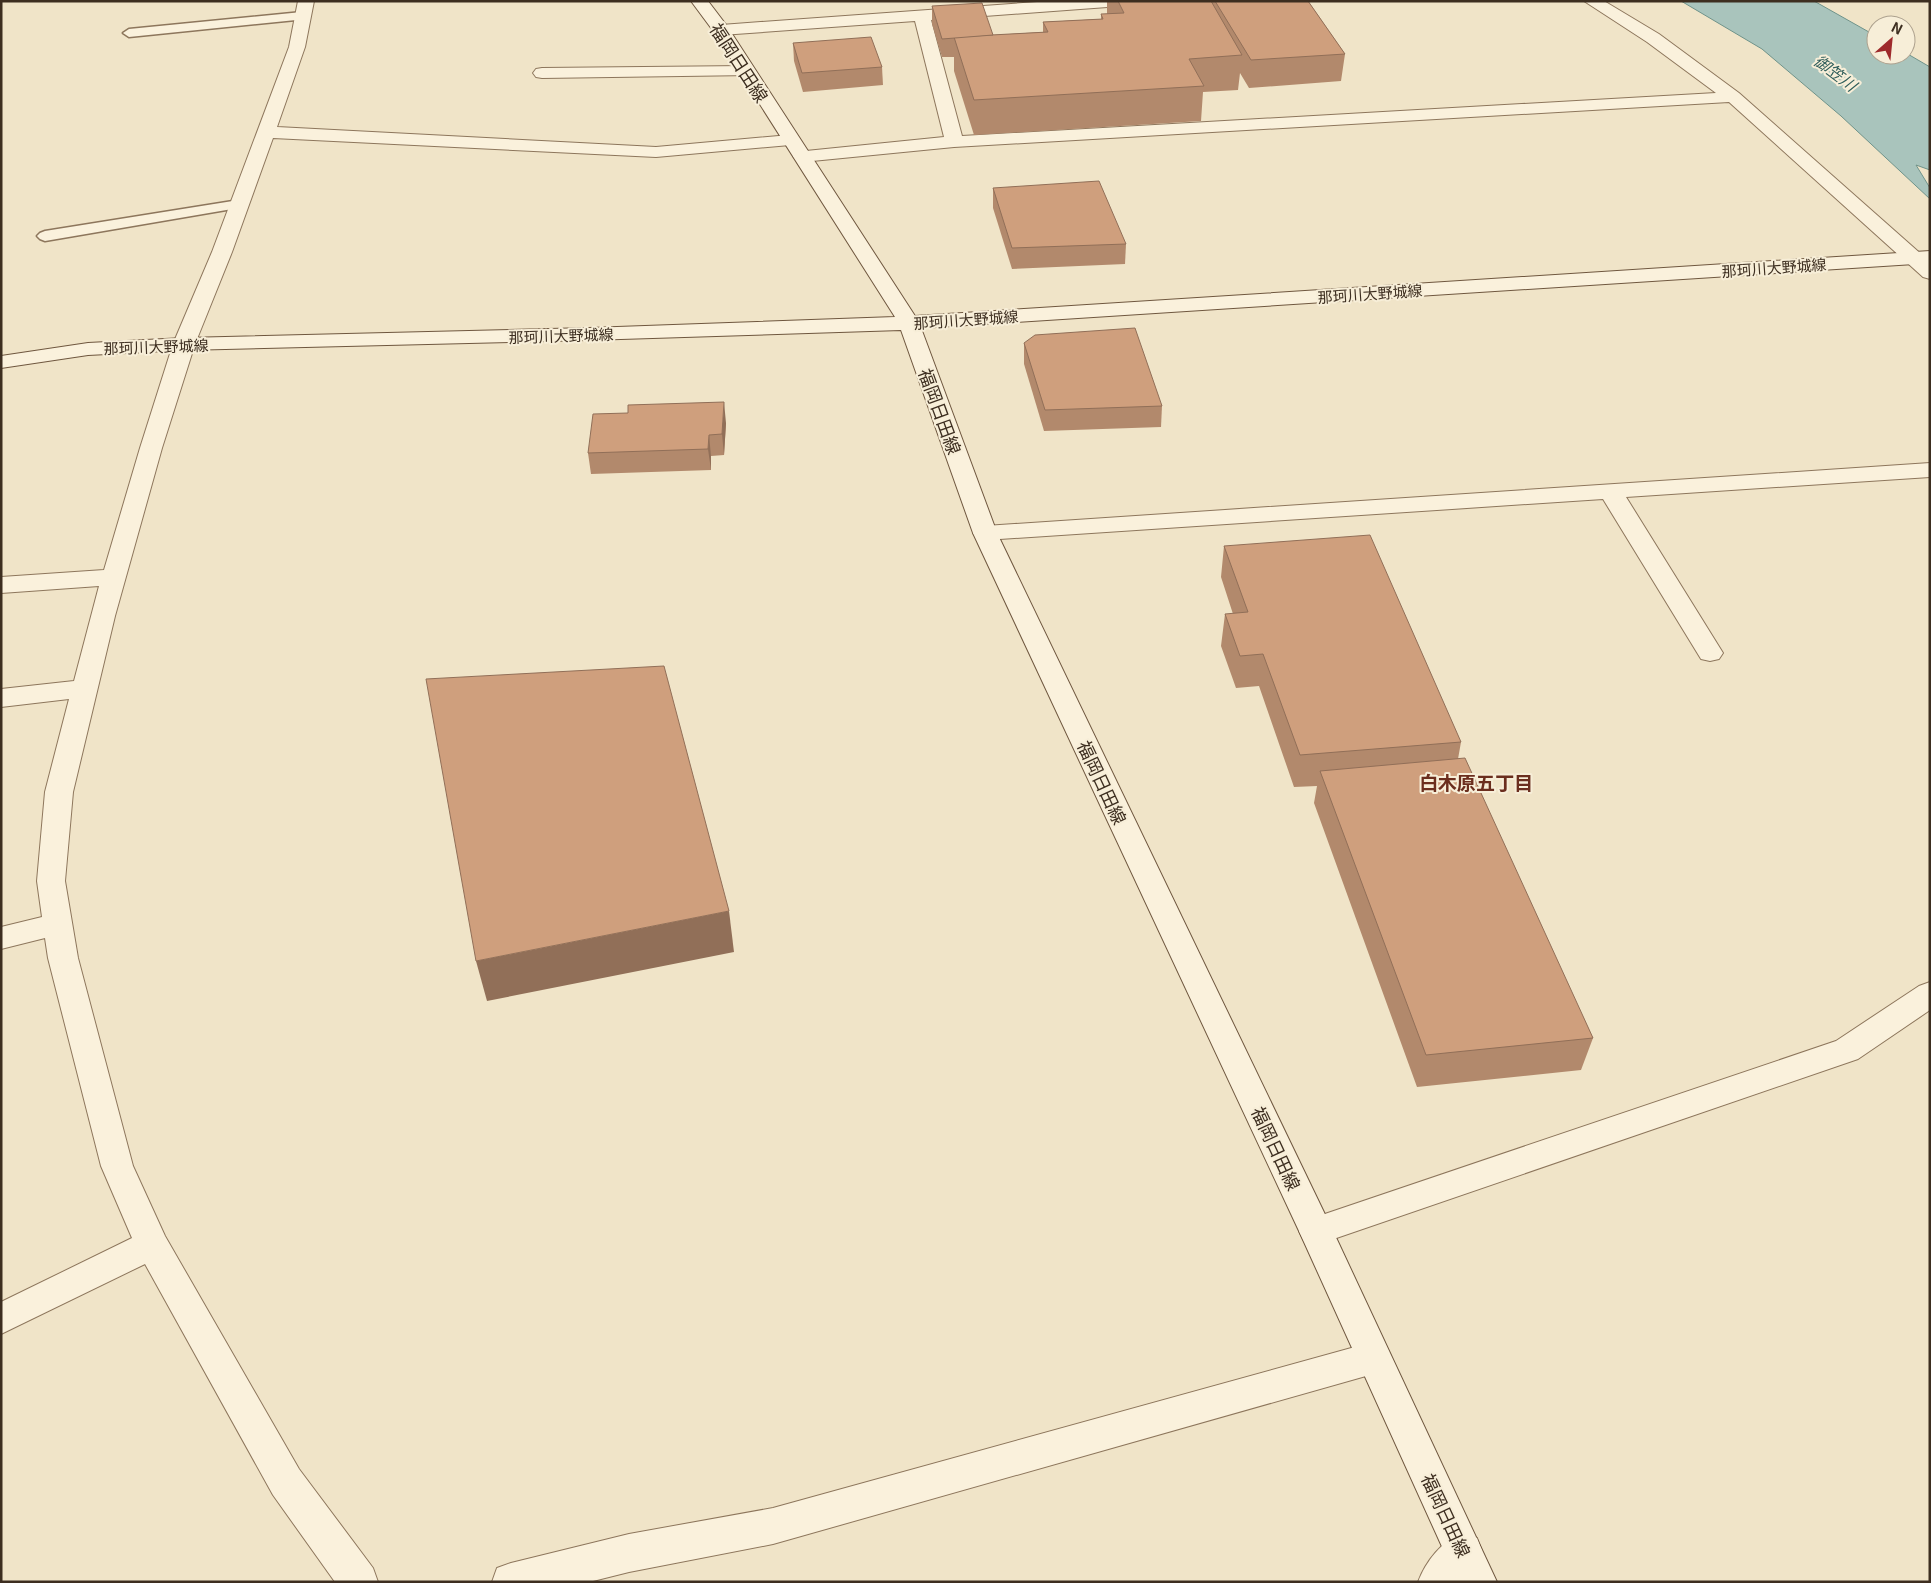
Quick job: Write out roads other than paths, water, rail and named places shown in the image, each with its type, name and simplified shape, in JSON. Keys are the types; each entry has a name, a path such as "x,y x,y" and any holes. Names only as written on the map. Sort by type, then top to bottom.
{"street":[{"name":"福岡日田線","path":"699,1 720,30 908,323 985,533 1316,1231 1373,1358 1471,1566"},
{"path":"720,30 922,17 1122,1"},
{"path":"1592,1 1653,38 1733,97 1921,258 1930,273"},
{"path":"304,8 297,47 239,204 184,344 151,448 114,576 59,792 51,881 63,958 117,1166 152,1244 286,1482 359,1582"},
{"path":"922,17 954,142"},
{"path":"542,73 746,71"},
{"path":"265,132 656,152 954,142 1733,97"},
{"name":"那珂川大野城線","path":"1,362 88,349 184,344 590,334 908,323 1921,258"},
{"path":"985,533 1930,470"},
{"path":"1611,492 1710,652"},
{"path":"1,585 114,576"},
{"path":"1,698 86,688"},
{"path":"1,938 58,924"},
{"path":"1316,1231 1847,1050 1930,994"},
{"path":"1,1318 152,1244"},
{"path":"511,1582 629,1553 773,1526 1373,1358"},
{"path":"1437,1582 1471,1566"}],"lane":[{"path":"129,33 304,8"},
{"path":"45,236 239,204"}],"water":[{"name":"御笠川","path":"1681,1 1814,1 1866,30 1866,65 1916,65 1916,59 1930,67 1930,170 1916,165 1930,188 1930,199 1841,116 1762,49"}],"district":[{"name":"白木原五丁目","path":"1476,781"}]}
